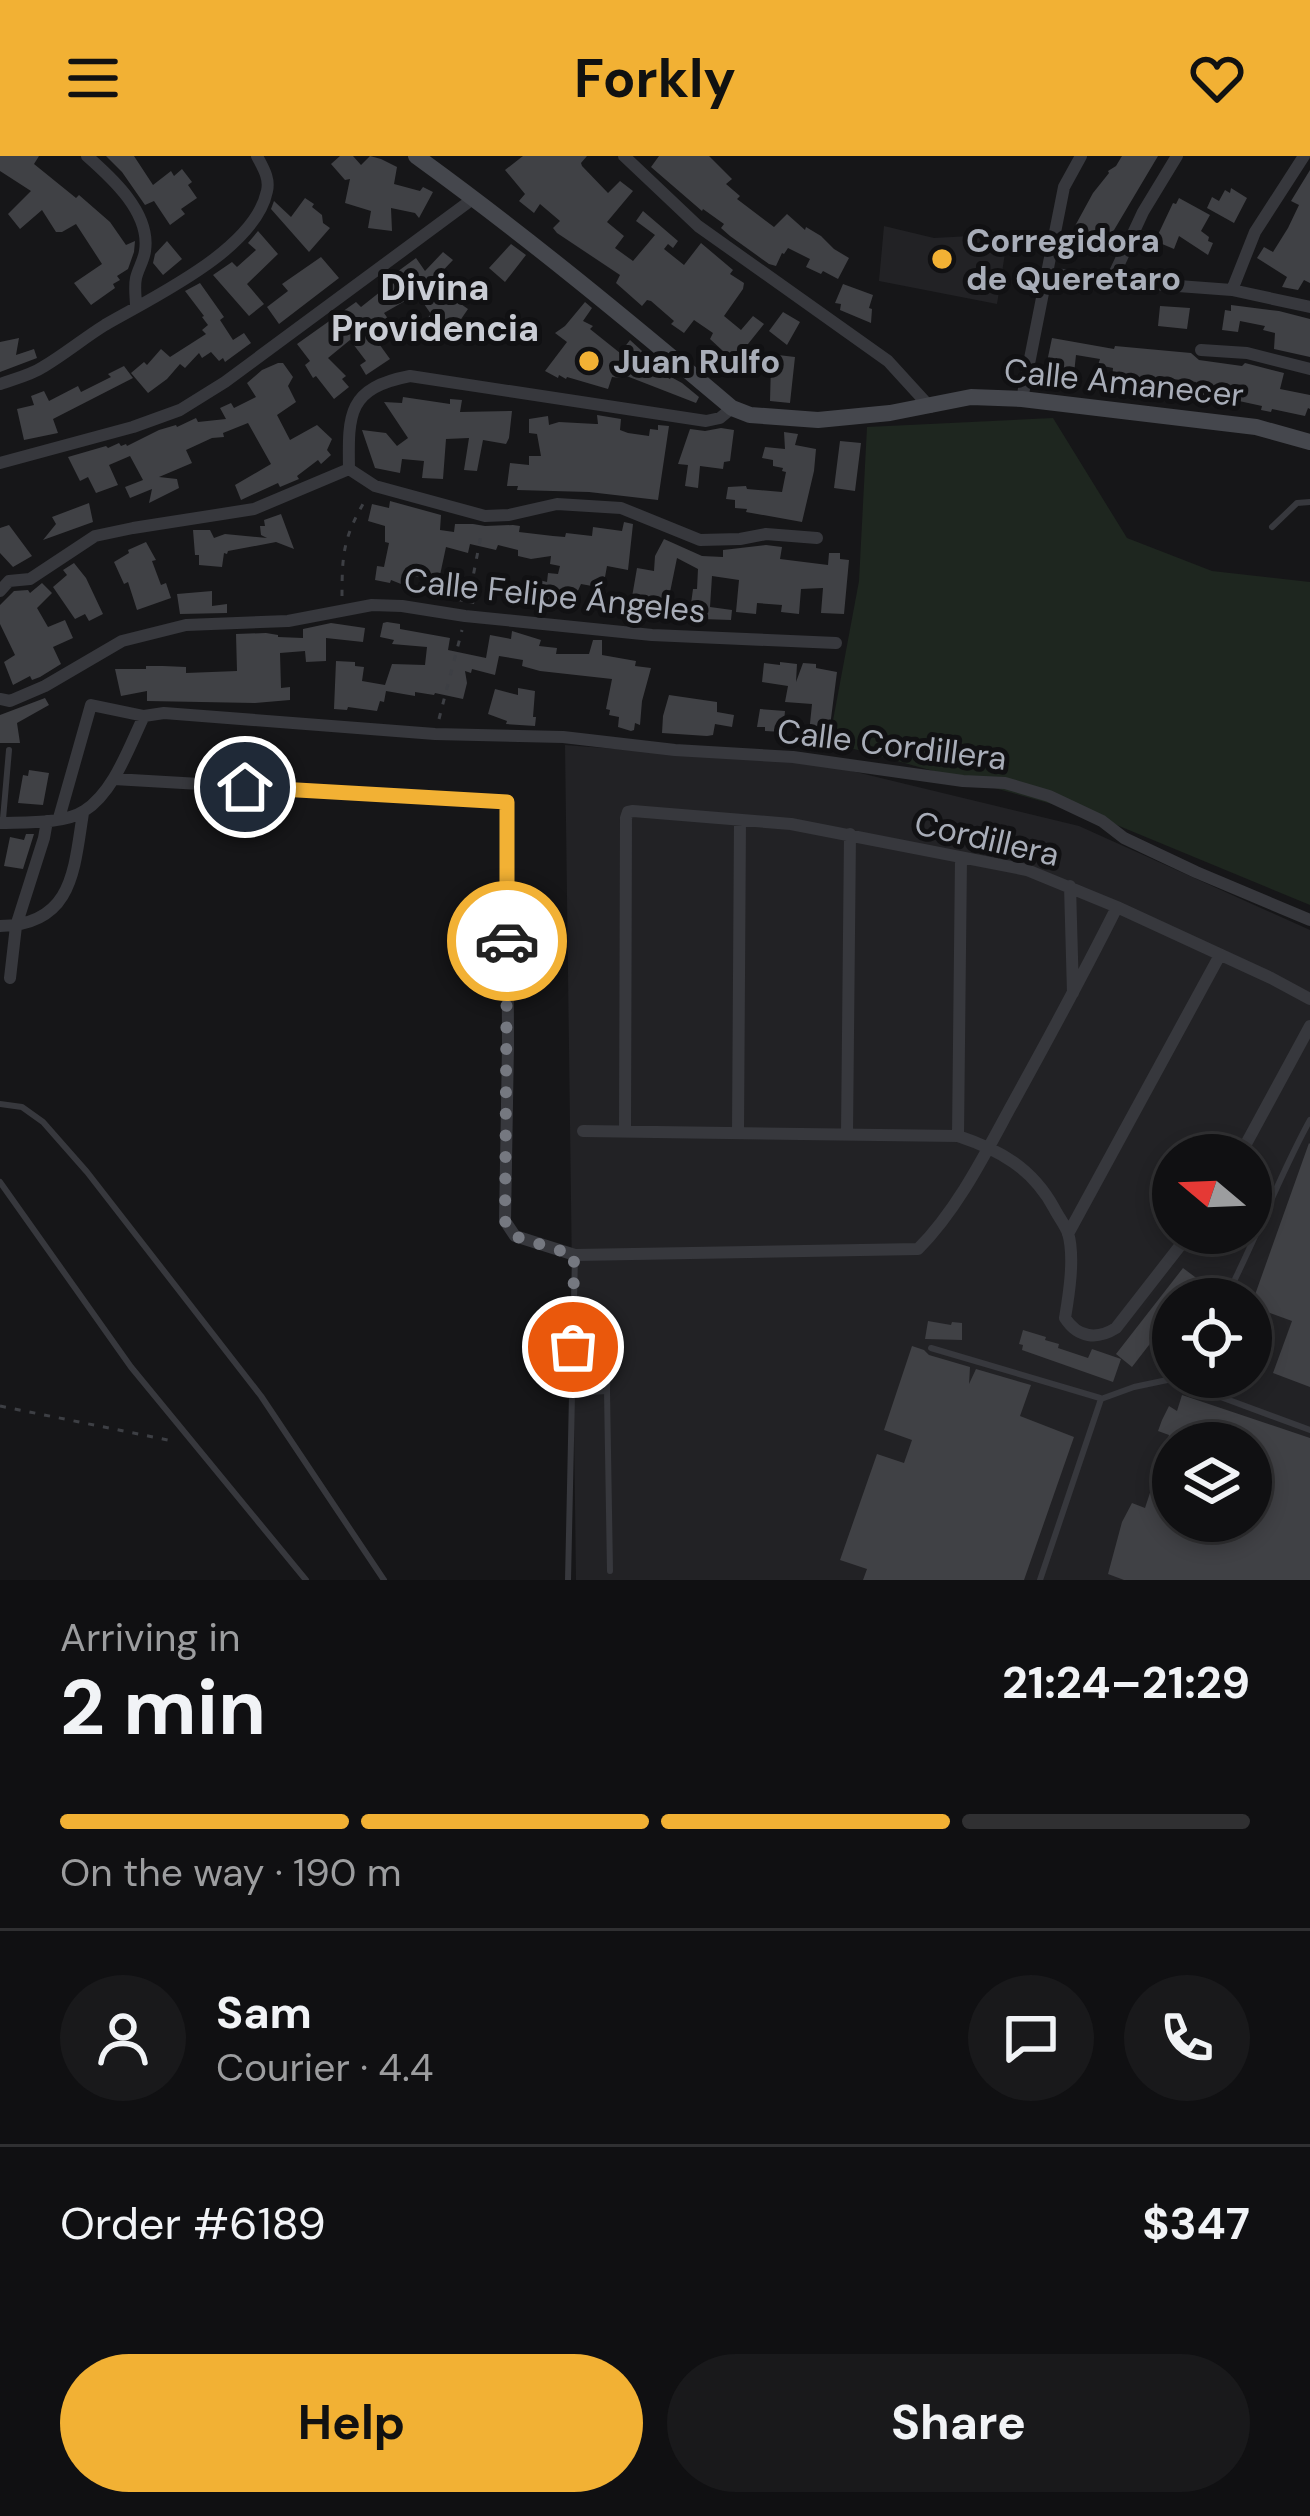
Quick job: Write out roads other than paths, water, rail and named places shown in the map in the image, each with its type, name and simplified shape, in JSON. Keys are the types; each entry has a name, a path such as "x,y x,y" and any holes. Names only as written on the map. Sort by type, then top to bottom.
{"main road":[{"path":"416,156 475,198 732,408"},
{"name":"Calle Amanecer","path":"732,408 750,415 818,420 930,407 971,397 1022,399 1256,427 1310,442"}],"street":[{"path":"87,156 132,204 145,232 136,307"},
{"path":"0,384 40,370 219,255 249,227 267,194 268,177 257,156"},
{"path":"624,156 736,256 888,361 930,407"},
{"path":"1022,399 1064,187 1082,156"},
{"path":"1111,281 1142,212 1177,156"},
{"path":"1232,290 1255,232 1304,156"},
{"path":"0,463 180,410 475,198"},
{"path":"1047,272 1232,290 1310,307"},
{"path":"1201,350 1247,353 1310,369"},
{"path":"349,469 348,428 354,408 385,381 410,376 706,421 732,408"},
{"path":"349,469 375,486 485,516 557,504 621,508 700,540 766,534 817,538"},
{"path":"3,583 30,579 95,536 254,509 349,469"},
{"name":"Calle Felipe Ángeles","path":"0,699 10,701 45,686 122,640 186,625 287,621 371,605 652,635 836,643"},
{"name":"Calle Cordillera","path":"53,819 91,705 144,716 164,713 563,737 1005,782 1049,796 1178,863 1310,920"},
{"path":"0,926 41,920 55,908 74,866 82,813 114,779 144,716"},
{"path":"114,779 507,802 505,1221 514,1236 574,1255 918,1249 934,1233 989,1146 1117,907"},
{"name":"Cordillera","path":"625,1131 628,812 633,811 850,834 1028,870 1310,999"},
{"path":"2,823 82,813"},
{"path":"10,977 16,926 53,819"},
{"path":"738,1132 740,820"},
{"path":"847,1135 850,834"},
{"path":"958,1136 961,858"},
{"path":"1070,886 1073,995"},
{"path":"1069,1234 1220,955"},
{"path":"1251,1134 1310,1026"},
{"path":"584,1131 958,1136 989,1146 1028,1171 1069,1234 1071,1286 1065,1318 1072,1328 1091,1336 1104,1336 1116,1328 1174,1254"}],"lane":[{"path":"1272,527 1298,503 1310,502"},
{"path":"2,823 9,750"},
{"path":"0,1104 22,1107 44,1122 87,1172 261,1396 384,1580"},
{"path":"1236,1278 1286,1162 1310,1120"},
{"path":"0,1183 131,1367 306,1580"},
{"path":"568,1580 574,1255"},
{"path":"610,1317 610,1571"},
{"path":"931,1348 1101,1399 1152,1383"},
{"path":"573,1393 608,1391"},
{"path":"1226,1398 1310,1430"},
{"path":"1040,1580 1101,1399"}],"place":[{"name":"Corregidora de Queretaro","path":"942,259"},
{"name":"Juan Rulfo","path":"589,361"}],"district":[{"name":"Divina Providencia","path":"435,308"}]}
